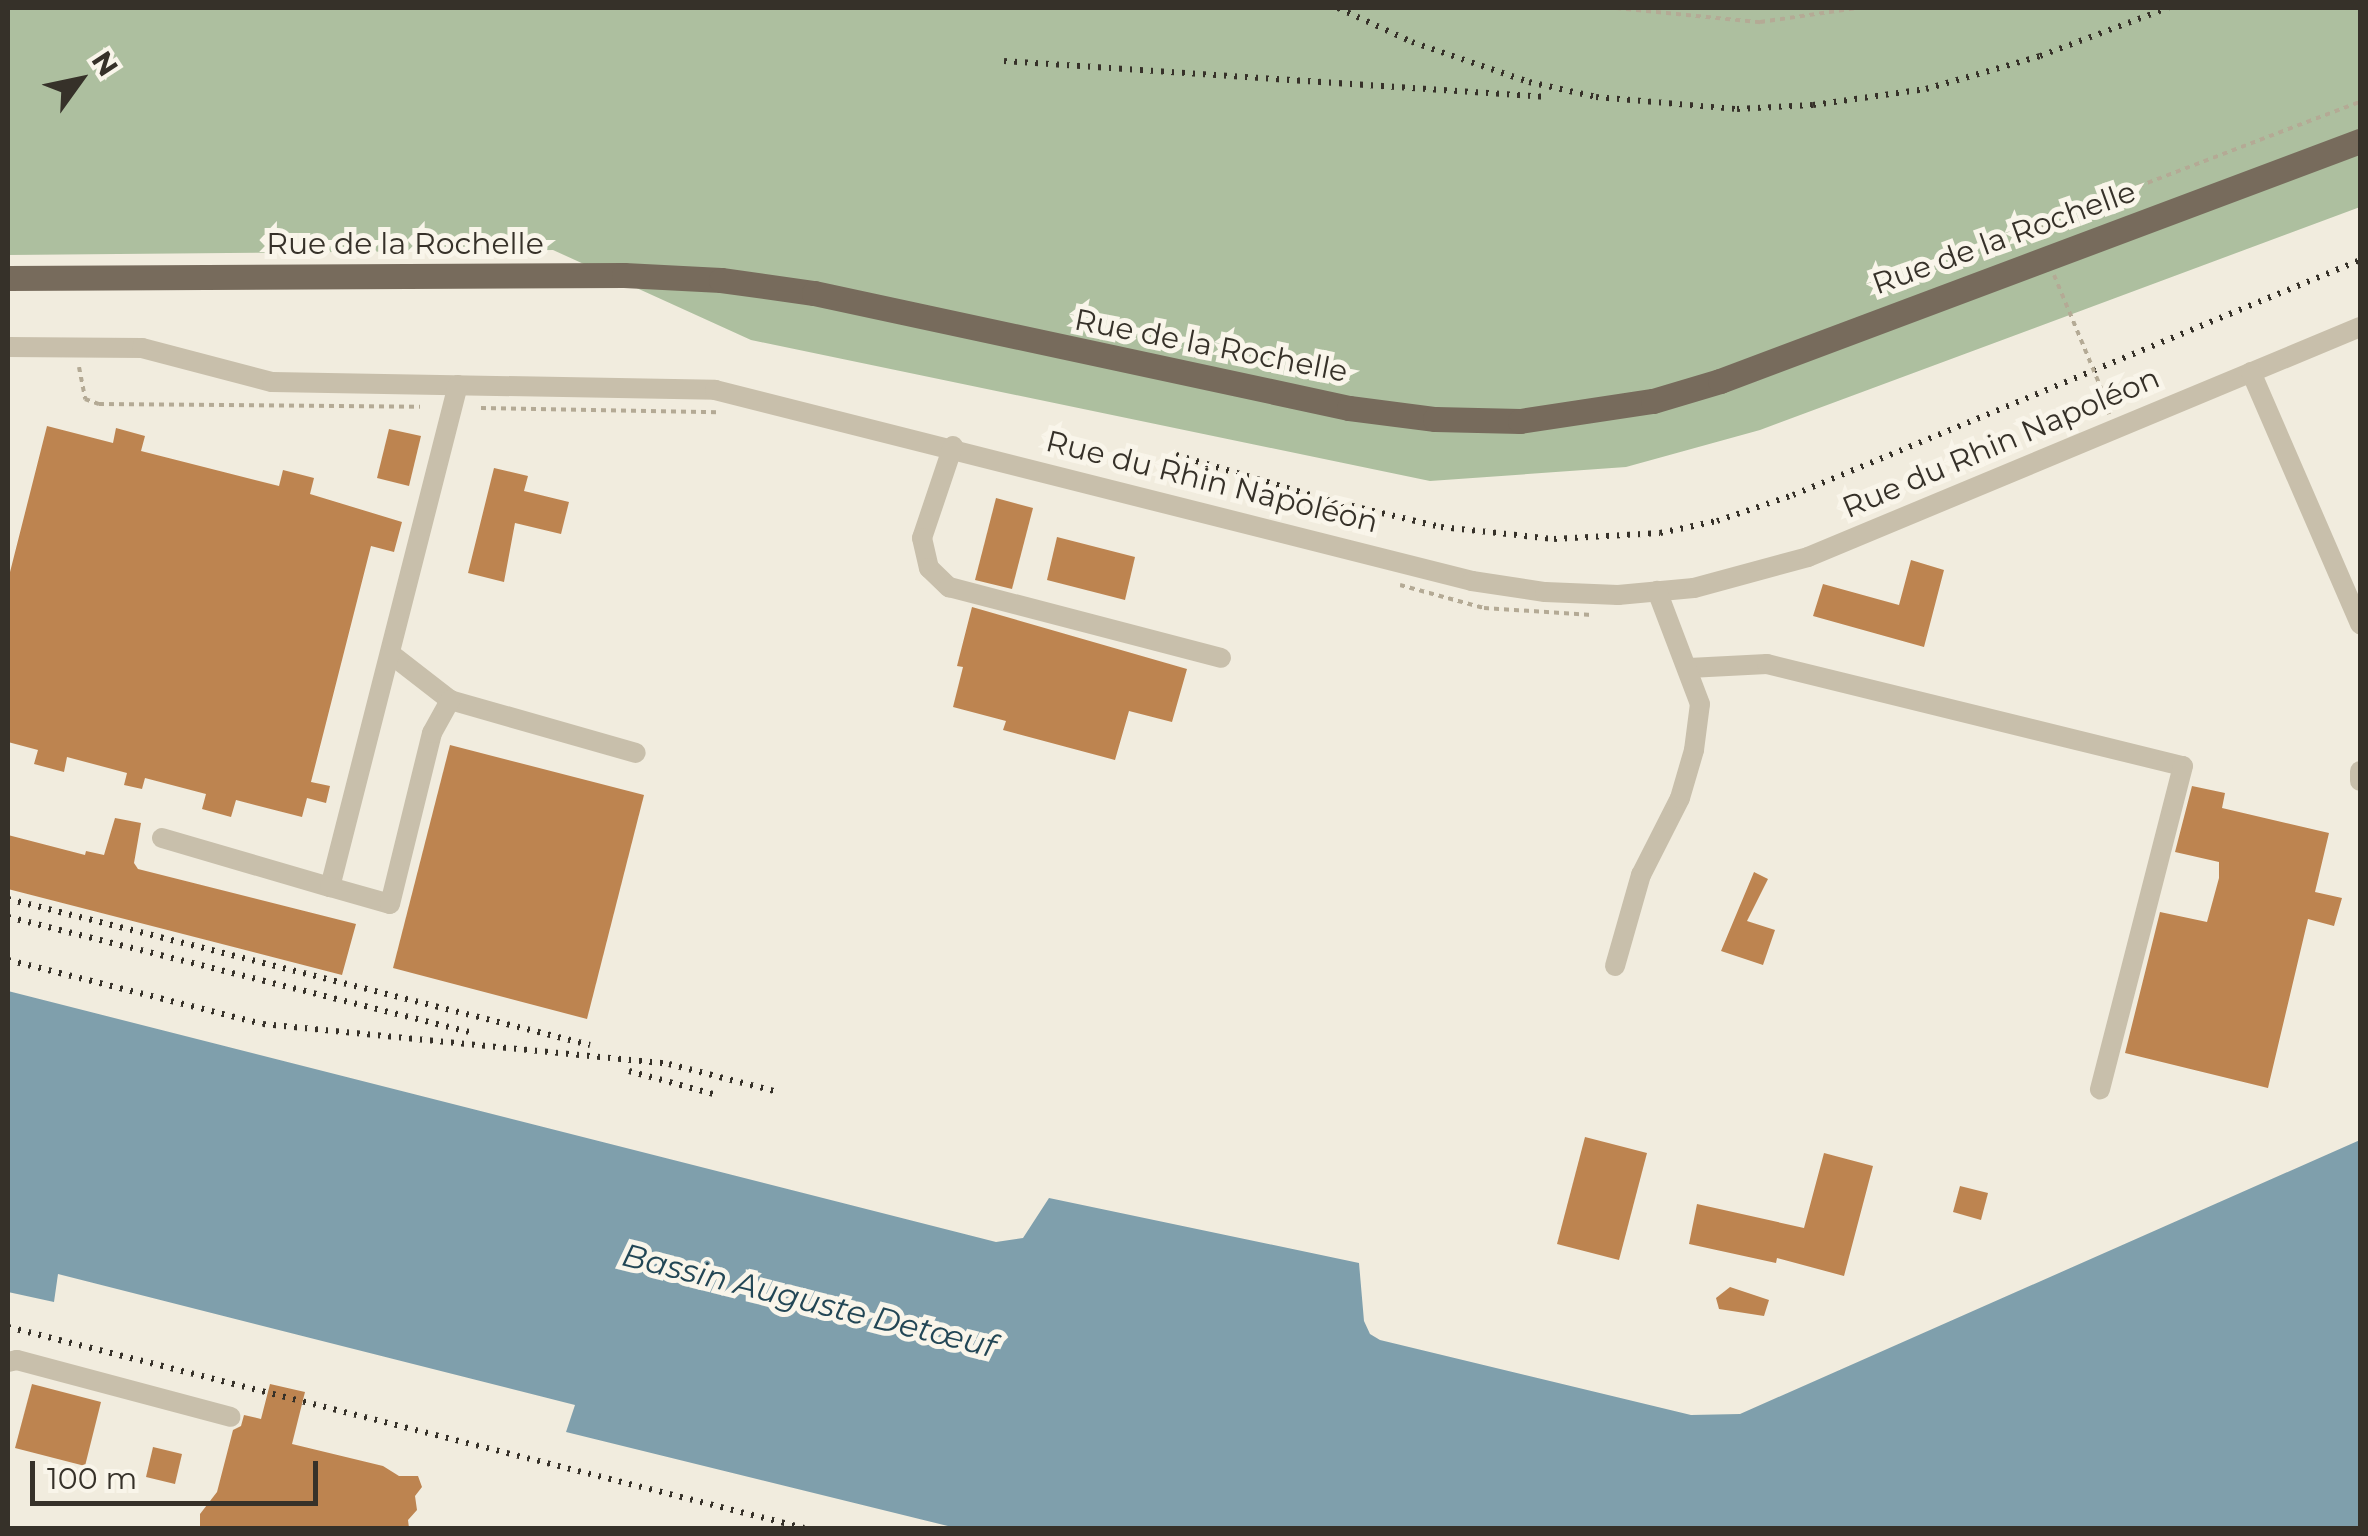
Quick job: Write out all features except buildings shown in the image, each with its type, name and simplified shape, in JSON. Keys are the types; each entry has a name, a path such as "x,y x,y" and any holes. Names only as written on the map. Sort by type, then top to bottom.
{"main road":[{"name":"Rue de la Rochelle","path":"8,278 624,275 720,280 814,293 1349,408 1520,422 1653,401 1720,381 2360,142"}],"street":[{"name":"Rue du Rhin Napoléon","path":"8,347 142,348 272,382 715,390 952,446 1472,580 1545,592 1658,591 1748,577 1808,557 2360,326"},
{"path":"2251,372 2360,624"},
{"path":"330,887 458,385"},
{"path":"952,446 922,538 929,568 948,588 1221,658"},
{"path":"1615,966 1641,876 1680,798 1694,750 1700,704 1658,591"},
{"path":"392,655 450,700 636,754"},
{"path":"1689,668 1767,664 2183,766 2100,1090"},
{"path":"162,838 390,904 432,733 450,700"},
{"path":"2360,771 2360,780"},
{"path":"8,1362 16,1360 231,1416"}],"path":[{"path":"1616,8 1760,22 1858,8"},
{"path":"2042,242 2038,229 2045,222 2360,102"},
{"path":"2054,275 2110,418"},
{"path":"79,361 85,399 99,404 420,407"},
{"path":"481,408 733,413"}],"green space":[{"path":"8,8 2360,8 2360,207 1760,430 1626,467 1430,481 751,340 553,250 8,255"}],"water":[{"name":"Bassin Auguste Detœuf","path":"8,991 996,1242 1023,1238 1049,1198 1359,1263 1364,1321 1370,1334 1380,1340 1691,1415 1740,1414 2360,1140 2360,1528 956,1528 566,1432 575,1405 58,1274 54,1302 8,1292"}],"railway":[{"path":"1338,8 1412,42 1529,82 1596,97 1737,109 1813,105 1926,89 2040,56 2168,8"},
{"path":"1004,61 1548,97"},
{"path":"1176,455 1331,501 1441,527 1554,539 1660,533 1717,521 1793,495 2360,260"},
{"path":"8,899 590,1045"},
{"path":"8,917 473,1033"},
{"path":"8,960 263,1024 669,1064 774,1091"},
{"path":"629,1071 713,1094"},
{"path":"8,1327 804,1528"}]}
